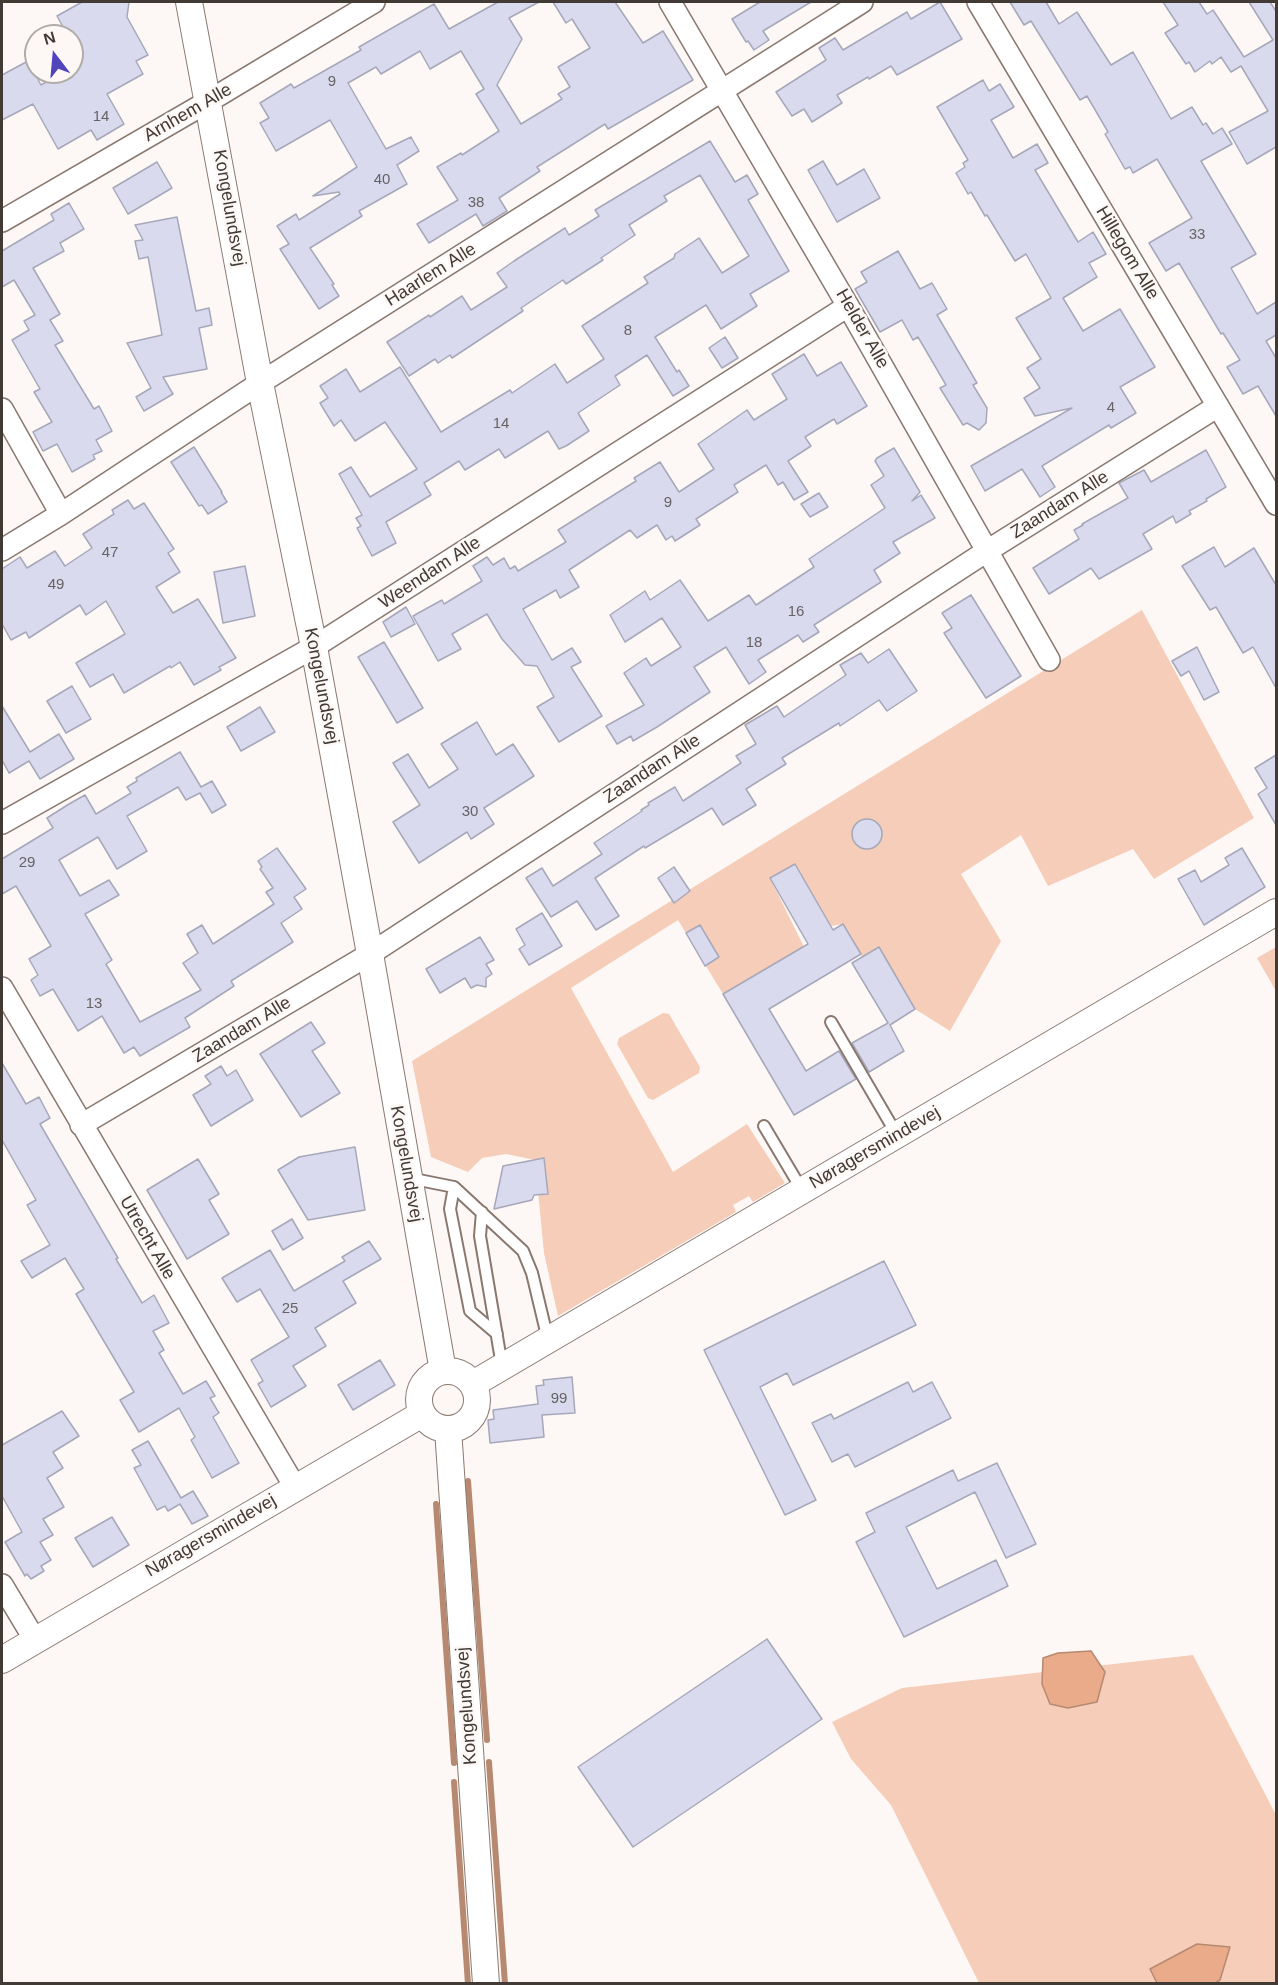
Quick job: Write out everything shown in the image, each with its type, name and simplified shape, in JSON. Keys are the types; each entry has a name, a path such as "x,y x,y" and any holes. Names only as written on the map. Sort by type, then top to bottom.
{"street":[{"name":"Kongelundsvej","path":"189,2 260,384 314,647 442,1371"},
{"name":"Arnhem Alle","path":"2,221 374,2"},
{"name":"Helder Alle","path":"670,2 848,306 1049,660"},
{"name":"Haarlem Alle","path":"2,550 862,2"},
{"name":"Hillegom Alle","path":"978,2 1276,504"},
{"name":"Weendam Alle","path":"2,823 314,647 848,306"},
{"name":"Zaandam Alle","path":"81,1125 370,954 987,551 1218,406"},
{"path":"2,409 61,514"},
{"name":"Nøragersmindevej","path":"473,1384 1276,912"},
{"name":"Utrecht Alle","path":"2,988 294,1487"},
{"path":"442,1371 454,1372 465,1376 473,1384 477,1394 474,1414 458,1428 438,1428 422,1414 419,1404 420,1393 424,1383 432,1375 442,1371"},
{"name":"Nøragersmindevej","path":"2,1660 422,1414"},
{"name":"Kongelundsvej","path":"448,1429 486,1983"},
{"path":"2,1585 35,1640"}],"lane":[{"path":"831,1022 897,1135"},
{"path":"764,1126 802,1191"},
{"path":"408,1178 454,1187 522,1251 532,1273 548,1340"},
{"path":"454,1187 450,1209 470,1311 497,1334"},
{"path":"483,1212 480,1236 502,1367"}],"shaded area":[{"path":"1142,610 1254,818 1154,879 1133,849 1048,886 1021,835 961,874 1001,941 950,1031 915,1009 879,947 862,957 843,924 831,926 795,864 770,878 804,947 723,994 678,920 571,988 673,1172 747,1124 785,1183 753,1202 749,1196 733,1205 736,1212 558,1316 544,1253 535,1160 506,1154 482,1158 468,1172 431,1157 412,1061"},
{"path":"1276,947 1276,991 1257,958"},
{"path":"663,1013 669,1014 700,1067 699,1073 653,1100 648,1098 617,1044 619,1038"},
{"path":"1091,1651 1105,1672 1097,1702 1068,1708 1050,1704 1042,1684 1043,1658 1058,1653"},
{"path":"1193,1655 1276,1815 1276,1983 979,1983 891,1805 851,1759 832,1722 902,1688"},
{"path":"1197,1944 1230,1947 1220,1980 1215,1983 1157,1983 1150,1969"}],"building":[{"path":"82,2 129,2 127,17 148,55 136,61 143,74 107,94 124,124 97,140 91,130 58,149 33,104 2,120 2,75 24,63 24,84 84,84 84,24 61,24 57,16"},
{"path":"498,2 539,2 509,18 522,39 497,85 521,124 562,99 558,94 570,87 558,67 590,48 572,19 566,23 553,2 615,2 643,43 663,31 693,80 608,129 605,124 537,167 540,171 499,198 507,211 483,226 476,214 429,243 417,224 458,200 437,167 461,153 462,155 499,131 476,94 484,89 461,51 430,69 420,51 381,74 376,67 348,83 386,149 411,137 419,151 397,165 407,184 359,211 362,216 310,248 334,284 332,285 339,296 319,309 280,249 289,244 277,226 296,214 299,220 340,194 339,192 313,196 357,167 330,120 276,151 260,123 269,118 260,103 291,84 294,88 361,50 359,47 434,4 449,29"},
{"path":"760,2 811,2 763,31 769,40 754,50 748,41 746,42 732,19"},
{"path":"940,2 962,39 897,75 891,66 869,79 868,77 837,95 842,103 812,122 804,109 792,116 776,92 826,60 819,48 835,38 843,50 907,12 911,19"},
{"path":"1010,2 1046,2 1059,24 1077,12 1111,65 1133,52 1171,119 1192,107 1203,125 1206,123 1213,134 1222,128 1232,144 1201,161 1256,254 1231,268 1257,314 1276,302 1276,335 1266,341 1276,358 1276,416 1258,386 1243,394 1227,367 1240,360 1223,333 1221,334 1179,263 1166,271 1149,243 1192,218 1157,159 1133,173 1130,167 1125,169 1105,134 1108,132 1087,96 1080,100 1031,21 1024,25"},
{"path":"1163,2 1199,2 1207,14 1213,10 1244,57 1273,40 1249,2 1270,2 1276,11 1276,147 1247,164 1229,132 1268,111 1241,66 1231,72 1221,57 1212,64 1210,61 1195,72 1189,62 1186,64 1165,33 1178,25"},
{"path":"983,80 989,91 1000,84 1014,107 991,120 1013,158 1037,144 1048,163 1035,170 1078,242 1093,232 1106,254 1089,263 1097,277 1063,298 1083,331 1120,309 1155,367 1120,387 1136,413 1111,428 1109,425 1042,466 1055,487 1040,497 1022,469 985,491 971,466 1072,408 1035,416 1024,398 1040,388 1027,368 1041,359 1016,318 1051,298 1026,254 1015,261 971,192 968,194 956,173 965,167 963,163 968,160 937,107"},
{"path":"710,141 735,182 747,175 758,194 748,200 789,271 750,294 757,306 721,329 706,305 655,337 677,372 679,370 689,386 673,396 647,355 615,376 620,385 578,413 589,431 566,446 559,449 548,431 505,458 499,449 465,470 459,461 424,483 431,495 386,522 396,543 372,556 357,528 361,526 356,518 362,515 339,474 351,467 370,497 417,469 385,422 355,441 341,420 334,426 320,403 328,398 320,386 346,369 360,392 400,367 441,432 510,390 512,393 555,364 567,383 604,359 582,326 648,283 644,277 674,258 675,254 699,238 722,273 749,256 700,175 664,196 667,201 629,225 635,235 601,258 603,260 566,284 563,280 521,308 523,311 452,358 450,355 438,363 435,359 409,376 387,342 462,296 471,310 507,287 497,273 565,228 569,235 599,216 595,210"},
{"path":"823,161 837,185 864,169 880,198 837,222 808,170"},
{"path":"157,162 172,188 128,214 113,188"},
{"path":"69,203 84,229 60,243 64,251 33,268 60,314 50,320 63,341 55,345 94,409 99,406 112,431 96,440 102,451 93,455 95,459 72,472 57,444 43,451 33,432 52,422 34,392 40,389 12,340 29,330 24,321 35,315 14,280 2,287 2,251 54,220 51,214"},
{"path":"177,217 196,311 209,308 212,325 199,328 207,369 163,377 173,394 144,411 136,397 151,388 127,343 162,335 148,257 139,259 135,241 143,240 135,225"},
{"path":"898,251 920,289 932,283 947,309 937,315 977,383 973,385 987,408 986,423 979,430 967,423 963,425 940,388 946,385 918,337 913,340 902,320 880,332 855,289 867,282 861,272"},
{"path":"725,337 738,358 722,368 709,348"},
{"path":"804,354 817,376 841,362 867,406 837,424 834,419 805,437 811,446 788,461 808,492 794,500 783,482 778,485 766,465 734,485 738,492 696,519 700,525 675,541 672,536 666,540 657,525 637,538 630,530 569,570 579,587 560,598 556,590 523,609 552,660 572,648 581,662 571,667 602,716 559,742 537,707 554,697 537,666 525,665 502,639 487,614 452,634 461,649 438,661 413,616 442,600 444,604 482,581 473,566 487,557 493,565 504,558 510,569 515,566 518,571 566,542 558,530 636,481 634,478 660,462 679,492 714,469 698,444 747,410 754,420 787,399 772,374"},
{"path":"194,447 227,502 208,514 202,505 199,506 171,462"},
{"path":"894,448 920,492 912,501 921,495 935,518 893,542 900,553 874,570 881,582 814,625 819,632 803,642 798,635 758,660 766,672 749,684 726,647 694,667 710,692 633,741 631,736 617,744 606,726 644,705 624,673 646,658 651,666 681,647 662,618 625,642 610,615 645,591 650,600 680,580 708,621 749,595 756,605 814,567 809,559 885,508 871,485 884,476 875,461"},
{"path":"1206,450 1226,487 1189,511 1191,514 1176,523 1173,516 1143,534 1152,549 1099,579 1091,568 1049,594 1033,568 1079,539 1074,530 1082,524 1128,498 1119,483 1144,470 1151,482"},
{"path":"819,493 828,507 810,517 801,504"},
{"path":"128,500 134,509 144,503 174,549 168,553 180,572 156,587 173,613 198,599 236,658 219,667 221,670 194,685 180,662 124,693 113,674 90,687 76,663 125,634 106,601 86,615 80,605 29,638 26,632 11,640 2,624 2,569 20,557 27,568 55,551 65,566 92,548 83,534 114,514 112,510"},
{"path":"1214,547 1225,567 1254,548 1276,585 1276,688 1253,647 1243,653 1216,607 1210,610 1182,566"},
{"path":"245,566 255,616 223,623 214,572"},
{"path":"971,595 1021,676 986,698 944,633 952,628 942,613"},
{"path":"406,607 415,624 391,637 383,622"},
{"path":"384,642 423,708 397,723 358,657"},
{"path":"1197,647 1219,692 1204,700 1189,671 1181,676 1172,661"},
{"path":"889,649 917,691 887,711 879,700 840,726 839,723 782,758 786,764 746,789 756,805 723,825 712,808 645,848 644,846 595,878 619,916 596,930 577,901 551,917 526,878 542,868 553,886 602,854 594,843 642,811 649,805 648,803 675,787 683,801 741,763 736,756 756,744 745,725 777,706 784,717 846,675 840,665 861,653 868,663"},
{"path":"72,686 91,719 66,733 47,701"},
{"path":"2,706 30,752 59,734 74,759 40,779 29,761 9,773 2,760"},
{"path":"260,707 275,732 241,751 227,727"},
{"path":"477,722 496,755 513,744 534,776 484,808 494,824 471,839 467,832 419,863 393,822 420,805 393,763 408,754 429,788 458,769 441,744"},
{"path":"180,752 201,787 212,781 226,805 212,813 200,793 186,800 178,787 127,816 147,851 117,869 98,837 59,860 80,896 109,880 119,895 85,914 112,960 106,964 140,1022 201,990 183,963 198,953 187,934 202,925 213,944 274,904 266,892 273,888 260,869 262,867 258,861 277,848 306,889 294,897 302,909 281,923 293,942 231,981 234,986 185,1018 190,1027 140,1056 134,1047 124,1053 102,1016 78,1031 53,989 40,996 31,980 38,975 29,959 51,946 16,886 2,894 2,859 53,828 47,818 69,804 85,795 96,814 131,793 127,787 137,781 136,778"},
{"path":"1276,755 1276,825 1258,794 1267,788 1255,768"},
{"path":"867,819 873,820 881,828 881,840 873,848 867,849 861,848 853,840 852,834 853,828 861,820"},
{"path":"1242,848 1265,887 1204,925 1178,879 1195,870 1201,882 1229,865 1225,858"},
{"path":"795,864 833,930 843,924 861,954 769,1009 806,1071 839,1051 856,1079 794,1115 723,994 808,944 770,878"},
{"path":"674,867 690,891 674,903 658,878"},
{"path":"542,913 562,946 529,965 519,949 525,945 516,929"},
{"path":"700,925 719,957 705,966 686,933"},
{"path":"480,937 494,960 486,964 492,974 486,978 486,987 477,985 471,988 465,978 440,993 426,969"},
{"path":"879,947 915,1009 890,1025 904,1051 869,1072 852,1043 888,1023 852,963"},
{"path":"311,1022 325,1043 312,1051 340,1093 301,1117 260,1054"},
{"path":"2,1063 26,1104 39,1097 50,1118 40,1124 142,1303 154,1295 169,1323 153,1331 164,1350 159,1353 183,1394 206,1381 215,1396 210,1398 219,1413 213,1417 239,1463 212,1478 191,1440 195,1437 179,1408 139,1432 120,1400 134,1392 76,1294 84,1289 65,1258 32,1278 21,1261 50,1245 27,1205 36,1200 2,1140"},
{"path":"221,1066 227,1076 236,1070 253,1100 211,1126 193,1095 211,1084 205,1076"},
{"path":"355,1147 365,1210 308,1220 278,1170 299,1157"},
{"path":"544,1158 548,1194 534,1195 532,1200 494,1209 503,1166"},
{"path":"198,1159 219,1194 209,1200 229,1234 187,1259 147,1190"},
{"path":"292,1219 303,1238 283,1250 272,1231"},
{"path":"369,1241 381,1259 343,1281 356,1303 315,1328 326,1346 293,1366 306,1386 271,1407 258,1384 263,1381 251,1360 289,1337 260,1289 237,1302 222,1278 270,1250 294,1291 345,1261 342,1257"},
{"path":"884,1261 916,1325 793,1385 787,1373 760,1387 816,1500 785,1515 704,1350"},
{"path":"380,1360 395,1385 353,1410 338,1385"},
{"path":"572,1377 575,1413 542,1415 544,1437 490,1443 488,1420 494,1419 493,1410 538,1404 536,1386 544,1385 543,1380"},
{"path":"908,1382 913,1392 932,1382 951,1418 855,1467 848,1454 832,1462 812,1423 831,1414 834,1419"},
{"path":"62,1411 79,1436 53,1452 63,1468 47,1478 64,1507 43,1519 53,1535 40,1542 51,1560 41,1566 44,1571 31,1579 27,1574 25,1576 5,1542 22,1532 2,1496 2,1445"},
{"path":"148,1441 181,1498 193,1491 208,1516 192,1524 180,1504 168,1511 165,1506 157,1510 134,1468 141,1465 132,1450"},
{"path":"997,1463 1036,1544 1006,1558 975,1492 906,1527 937,1589 996,1560 1008,1586 904,1637 856,1542 875,1532 866,1513 953,1470 958,1481"},
{"path":"112,1517 129,1545 93,1567 75,1538"},
{"path":"767,1639 822,1719 633,1847 578,1767"}],"waterway":[{"path":"468,1481 487,1740"},
{"path":"436,1504 454,1763"},
{"path":"489,1762 505,1984"},
{"path":"454,1782 468,1984"}]}
